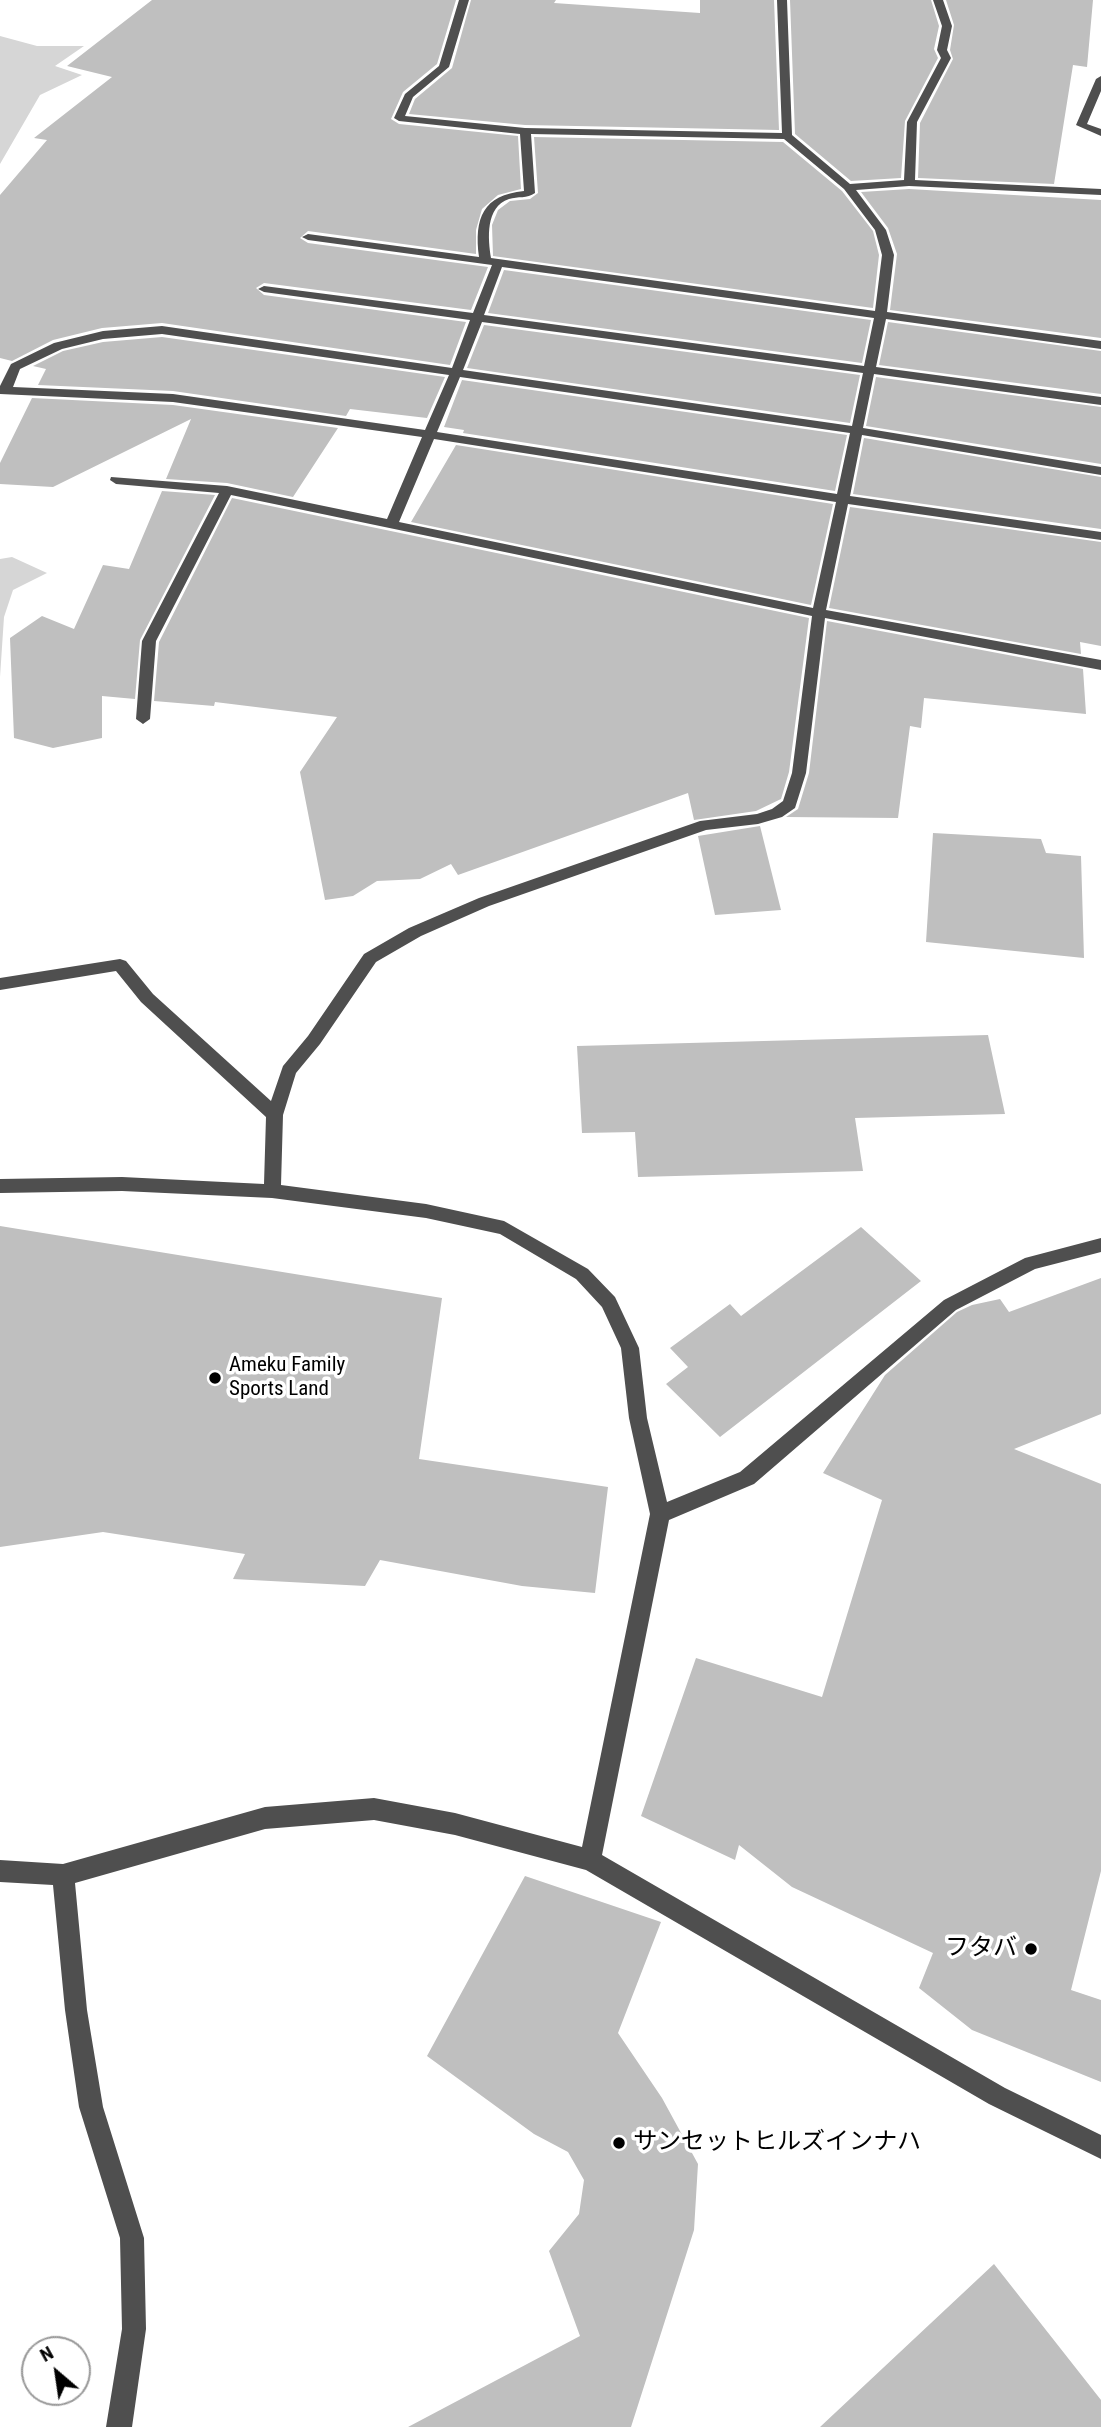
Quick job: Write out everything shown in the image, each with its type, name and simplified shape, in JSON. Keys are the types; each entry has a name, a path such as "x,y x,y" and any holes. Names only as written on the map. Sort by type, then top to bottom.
{"street":[{"path":"272,1191 275,1115 289,1071 314,1040 370,958 415,932 484,902 705,825 758,819 777,813 790,804 799,773 819,614 881,313 888,255 880,230 848,187 787,136 525,131 399,118 409,96 444,67 464,0"},
{"path":"782,0 787,136"},
{"path":"909,183 912,122 946,58 942,50 947,26 938,0"},
{"path":"1101,79 1081,125 1101,133"},
{"path":"485,260 482,236 489,211 502,198 530,193 525,131"},
{"path":"848,187 909,183 1101,192"},
{"path":"308,237 1101,345"},
{"path":"391,525 479,317 499,261"},
{"path":"264,289 1101,401"},
{"path":"1101,471 856,430 162,330 103,335 58,346 15,367 3,390 173,398 1101,536"},
{"path":"116,480 227,491 819,614 1101,665"},
{"path":"143,719 149,641 227,491"},
{"path":"0,984 120,965 147,998 275,1115"},
{"path":"0,1186 122,1184 272,1191 426,1211 504,1228 582,1274 609,1302 630,1348 638,1418 660,1514 590,1860"},
{"path":"660,1514 747,1478 950,1305 1031,1264 1101,1245"},
{"path":"0,1871 63,1875 265,1818 374,1809 455,1824 590,1860 997,2096 1101,2147"},
{"path":"63,1875 76,2010 91,2107 132,2238 134,2329 119,2427"}],"shaded area":[{"path":"0,36 37,46 84,46 55,66 82,75 40,95 0,164"},
{"path":"12,557 47,573 13,590 4,617 0,677 0,559"}],"building":[{"path":"152,0 456,0 437,64 403,92 391,119 399,124 518,136 521,189 498,195 482,209 476,230 476,254 308,231 300,238 308,243 488,267 471,310 264,283 256,288 264,295 466,322 450,365 162,323 102,328 53,340 12,361 0,358 0,195 47,140 34,138 112,77 67,66"},
{"path":"471,0 556,0 554,3 700,13 700,0 774,0 779,130 525,125 409,114 415,99 452,68"},
{"path":"790,0 931,0 939,26 934,49 938,58 905,121 901,178 851,181 795,134"},
{"path":"946,0 1093,0 1087,67 1073,65 1054,184 918,178 920,123 953,59 950,50 954,25"},
{"path":"534,137 783,142 842,191 873,231 879,255 873,308 493,256 492,225 498,210 510,201 530,199 538,193"},
{"path":"909,189 1101,200 1101,338 890,310 897,254 888,228 861,192"},
{"path":"504,270 871,320 862,363 488,313"},
{"path":"888,322 1101,351 1101,394 879,365"},
{"path":"484,325 860,375 850,423 467,368"},
{"path":"162,337 445,377 427,418 350,409 346,416 173,391 38,385 46,369 33,366 63,351 103,342"},
{"path":"876,377 1101,407 1101,464 866,426"},
{"path":"462,380 847,435 835,491 463,433 464,430 444,427"},
{"path":"32,398 173,405 338,428 293,497 227,483 166,479 191,419 53,487 0,484 0,463"},
{"path":"864,438 1101,477 1101,529 853,494"},
{"path":"456,445 833,504 811,605 411,522"},
{"path":"162,491 215,495 140,640 135,699 102,696 102,738 53,748 14,738 10,638 42,616 74,629 103,565 129,569"},
{"path":"232,498 809,618 789,772 781,799 756,811 694,820 688,793 458,875 451,864 420,879 377,881 353,896 325,900 300,772 337,717 215,702 214,706 154,701 159,642"},
{"path":"850,507 1101,542 1101,646 1080,642 1081,654 829,608"},
{"path":"827,621 1083,669 1086,714 924,698 921,728 910,726 898,818 786,817 798,809 809,773"},
{"path":"760,826 781,910 715,915 698,836"},
{"path":"933,833 1041,839 1046,853 1081,856 1084,958 926,942"},
{"path":"988,1035 1005,1114 855,1118 863,1171 638,1177 635,1132 582,1133 577,1046"},
{"name":"Ameku Family Sports Land","path":"0,1226 442,1298 419,1459 608,1487 595,1593 522,1586 380,1560 365,1586 233,1579 245,1554 103,1532 0,1547"},
{"path":"861,1227 921,1281 720,1437 666,1384 688,1367 670,1348 730,1304 741,1316"},
{"path":"1101,1278 1101,1414 1014,1449 1101,1484 1101,1871 1071,1990 1101,2000 1101,2082 972,2030 919,1988 933,1953 792,1887 739,1845 735,1860 641,1816 696,1658 822,1697 882,1500 823,1473 885,1375 957,1312 972,1305 1000,1299 1009,1312"},
{"name":"サンセットヒルズインナハ","path":"525,1876 661,1922 618,2033 662,2098 698,2164 694,2230 631,2427 408,2427 580,2336 549,2251 579,2214 584,2180 568,2152 534,2134 427,2056"},
{"path":"994,2264 1101,2400 1101,2427 820,2427"}],"place":[{"name":"Ameku Family Sports Land","path":"215,1378"},
{"name":"フタバ","path":"1031,1949"},
{"name":"サンセットヒルズインナハ","path":"619,2143"}]}
